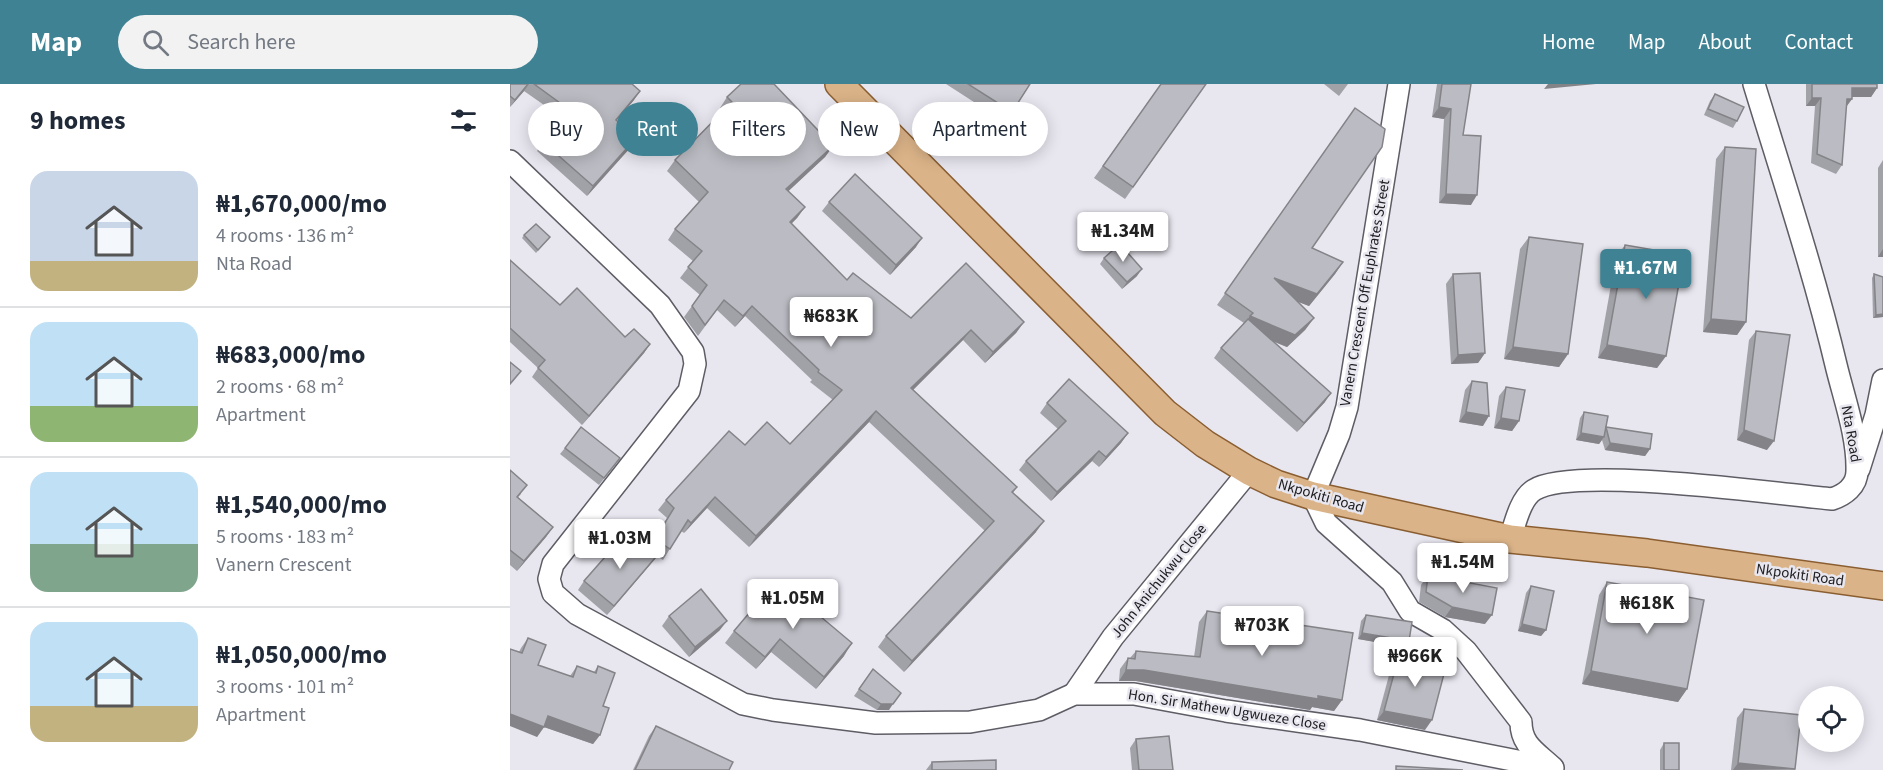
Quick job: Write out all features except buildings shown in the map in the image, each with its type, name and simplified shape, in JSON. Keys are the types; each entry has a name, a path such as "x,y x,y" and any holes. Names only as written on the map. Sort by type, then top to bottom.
{"main road":[{"name":"Nkpokiti Road","path":"839,84 1165,413 1204,444 1276,484 1313,496 1510,539 1647,553 1883,586"}],"street":[{"name":"Vanern Crescent Off Euphrates Street","path":"1313,496 1340,434 1351,387 1399,84"},
{"name":"Nta Road","path":"1510,539 1524,502 1531,492 1541,486 1578,481 1643,481 1832,499 1844,495 1858,473 1851,426 1819,294 1754,84"},
{"name":"Hon. Sir Mathew Ugwueze Close","path":"510,161 660,305 690,344 695,364 690,390 553,564 549,579 553,592 577,614 743,704 773,710 876,723 970,722 1039,710 1074,694 1134,694 1226,711 1360,730 1554,769"},
{"path":"1858,473 1876,415 1883,380"},
{"name":"John Anichukwu Close","path":"1074,694 1113,637 1249,471"},
{"path":"1313,496 1326,523 1392,582 1410,611 1443,630 1466,651 1521,722 1520,733 1525,742 1554,769"}]}
